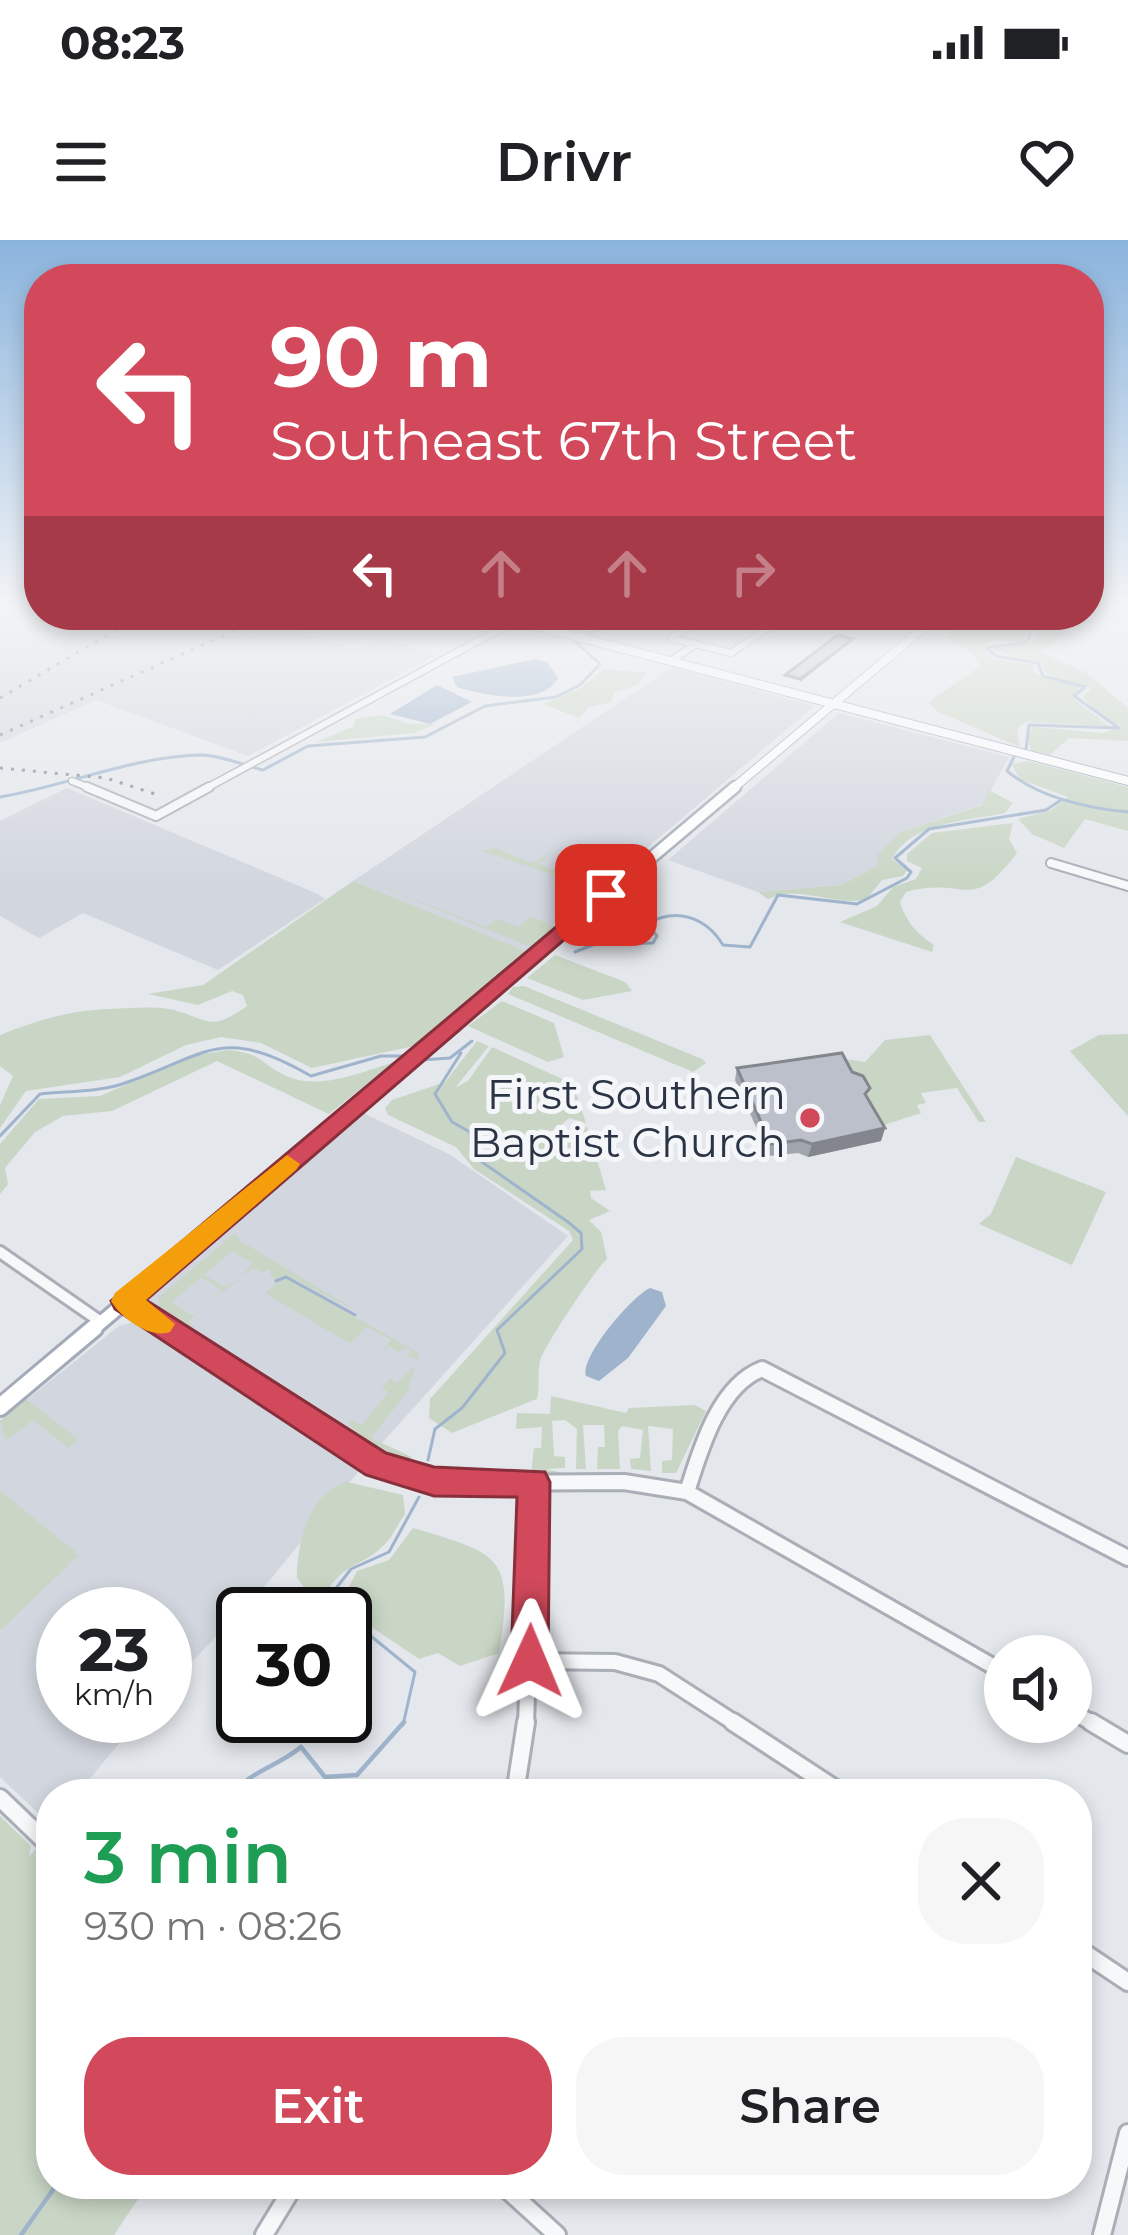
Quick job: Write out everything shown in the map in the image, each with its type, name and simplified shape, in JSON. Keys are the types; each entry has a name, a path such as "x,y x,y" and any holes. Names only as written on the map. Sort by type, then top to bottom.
{"main road":[{"path":"818,700 1128,781"},
{"path":"0,1406 838,700"}],"street":[{"path":"72,782 156,816 369,700"},
{"path":"1051,863 1128,886"},
{"path":"0,1252 101,1322"},
{"path":"125,1301 377,1465 434,1482 637,1484 687,1492 984,1660"},
{"path":"687,1492 709,1431 745,1377 756,1369 1128,1558"},
{"path":"518,1779 525,1751 530,1661 534,1482"},
{"path":"530,1661 615,1662 659,1674 820,1779"},
{"path":"1092,1723 1128,1744"},
{"path":"0,1798 36,1833"},
{"path":"1092,1958 1128,1982"},
{"path":"1102,2235 1128,2133"},
{"path":"264,2235 286,2199"},
{"path":"517,2199 556,2235"}],"shaded area":[{"path":"0,700 96,700 0,743"},
{"path":"96,700 352,700 248,756"},
{"path":"623,700 793,700 814,706 526,951 353,881"},
{"path":"839,713 1009,757 983,804 901,832 879,865 841,885 758,892 668,860"},
{"path":"67,788 325,899 218,970 83,913 39,938 0,916 0,821"},
{"path":"353,1108 449,1154 568,1236 373,1453 148,1308 146,1300 226,1228 218,1222"},
{"path":"137,1321 362,1467 263,1587 216,1587 216,1637 192,1662 192,1587 45,1587 78,1555 0,1490 0,1421 119,1326"},
{"path":"36,1596 36,1743 120,1743 90,1779 36,1779 36,1811 0,1777 0,1631"}],"green space":[{"path":"612,700 589,707 579,718 543,704"},
{"path":"1075,700 1109,726 1026,722 1017,729 1020,747 938,712 928,702"},
{"path":"1086,700 1119,700 1128,708 1128,741 1069,738 1050,755 1031,750 1027,736 1033,727 1104,733 1122,726 1100,716"},
{"path":"382,715 410,724 436,724 414,733 317,742 354,726 355,719"},
{"path":"1028,761 1128,787 1128,831 1085,819 1064,848 1032,834 1018,819 1051,810 1068,797 1019,779 1012,764"},
{"path":"989,790 1013,803 1005,813 941,825 912,837 892,859 907,870 903,876 882,880 866,900 804,894 768,899 758,892 841,885 879,865 876,856 901,832 982,805"},
{"path":"1013,823 1009,839 1017,853 988,883 977,889 906,892 902,909 913,927 934,945 932,952 840,922 877,906 893,887 916,879 922,868 907,861 907,854 932,833"},
{"path":"495,848 532,863 550,854 539,864 559,872 575,859 616,877 597,889 482,851"},
{"path":"359,878 486,927 497,919 519,927 531,916 555,928 531,947"},
{"path":"353,881 526,951 414,1046 312,1068 261,1043 221,1037 186,1045 120,1077 26,1091 0,1128 0,1105 13,1076 0,1066 0,1035 54,1017 96,1010 162,1008 208,1021 224,1020 247,1006 243,995 232,991 198,1005 148,994 203,985"},
{"path":"555,955 625,982 632,991 583,1000 527,978"},
{"path":"524,986 706,1063 693,1072 508,994 513,987"},
{"path":"502,1001 554,1023 564,1057 548,1062 468,1026"},
{"path":"1128,1034 1128,1116 1070,1051 1099,1035"},
{"path":"930,1035 986,1122 979,1122 957,1088 921,1093 926,1103 917,1105 921,1113 884,1125 845,1059 865,1062 885,1040"},
{"path":"477,1041 489,1046 455,1088 468,1081 492,1047 573,1084 586,1123 569,1118 554,1131 537,1129 551,1135 587,1127 606,1190 590,1191 591,1198 610,1211 589,1220 601,1232 607,1259 544,1353 537,1399 452,1433 429,1418 430,1399 573,1240 569,1231 474,1169 456,1147 388,1115 385,1108 392,1100 445,1082"},
{"path":"228,1050 256,1057 289,1077 314,1082 394,1062 329,1114 217,1061 112,1111 63,1116 35,1132 5,1168 8,1184 0,1194 0,1144 39,1099 100,1096 191,1056"},
{"path":"1016,1157 1106,1192 1072,1265 979,1224 991,1214"},
{"path":"235,1233 239,1240 359,1312 287,1276 275,1281 268,1269 263,1273 253,1268 242,1277 252,1263 232,1251 204,1275 224,1287 240,1279 214,1298 222,1290 201,1277 172,1302 193,1316 204,1308 189,1321 195,1329 159,1307 159,1297"},
{"path":"285,1278 417,1352 419,1359 407,1357 411,1351 405,1347 399,1352 389,1346 377,1358 391,1340 367,1327 351,1343 345,1341 265,1293"},
{"path":"416,1365 407,1392 371,1438 412,1457 400,1463 344,1431 345,1426 377,1448 348,1424 351,1420 362,1425 388,1392 382,1388 390,1378 397,1383"},
{"path":"551,1396 626,1413 629,1408 695,1405 706,1411 676,1473 662,1473 662,1461 672,1460 673,1429 648,1426 651,1471 631,1469 630,1459 640,1458 643,1430 622,1426 618,1431 620,1469 597,1469 598,1447 605,1447 604,1425 583,1425 586,1469 576,1469 577,1429 565,1420 552,1421 554,1456 565,1457 565,1468 545,1469 564,1473 531,1474 534,1448 541,1448 542,1427 516,1429 517,1413 550,1414"},
{"path":"26,1399 78,1439 69,1448 33,1420 6,1440 0,1421"},
{"path":"347,1482 403,1495 405,1514 383,1546 345,1571 331,1587 304,1587 297,1578 299,1549 314,1507"},
{"path":"0,1490 79,1555 46,1587 36,1587 36,1596 0,1631"},
{"path":"413,1528 483,1553 502,1577 505,1596 499,1653 460,1666 438,1653 419,1659 372,1627 372,1587 349,1587 357,1571 389,1560"},
{"path":"0,1816 31,1846 29,1856 36,1849 36,2199 138,2199 114,2235 0,2235"}],"water":[{"path":"413,700 472,702 430,724 390,714"},
{"path":"650,1288 662,1292 666,1306 628,1358 599,1381 586,1376 591,1356 609,1328"}],"building":[{"name":"First Southern Baptist Church","path":"842,1053 852,1072 863,1076 870,1088 865,1094 885,1128 812,1144 801,1140 771,1144 737,1068"}],"waterway":[{"path":"0,797 174,757 208,755 263,770 308,746 425,737 485,706 532,700"},
{"path":"1026,749 1029,725 1119,728 1080,700"},
{"path":"1014,757 1007,771 1034,788 1080,804 1128,812"},
{"path":"575,952 595,944 653,943 657,936 647,924 669,916 699,922 723,945 750,947 778,895 857,904 907,878 911,872 895,858 929,829 1046,810 1061,800"},
{"path":"422,1060 450,1058 472,1041"},
{"path":"0,1136 40,1094 115,1086 216,1049 256,1051 311,1076 381,1056 413,1056"},
{"path":"428,1460 435,1429 462,1408 505,1353 497,1330 582,1249 581,1233 472,1155 470,1132 452,1122 435,1094 461,1053"},
{"path":"276,1281 286,1277 355,1315"},
{"path":"404,1722 415,1672 345,1615 334,1591 351,1569 389,1552 419,1497"},
{"path":"249,1779 301,1747 325,1777 357,1775 404,1722"},
{"path":"21,2235 46,2199"}],"railway":[{"path":"0,735 79,700"},
{"path":"0,768 106,778 161,796"}],"slow traffic":[{"path":"160,1324 125,1301 287,1164"}],"place":[{"name":"First Southern Baptist Church","path":"810,1118"}],"route":[{"path":"530,1661 534,1482 434,1482 377,1465 125,1301 606,895"}]}
